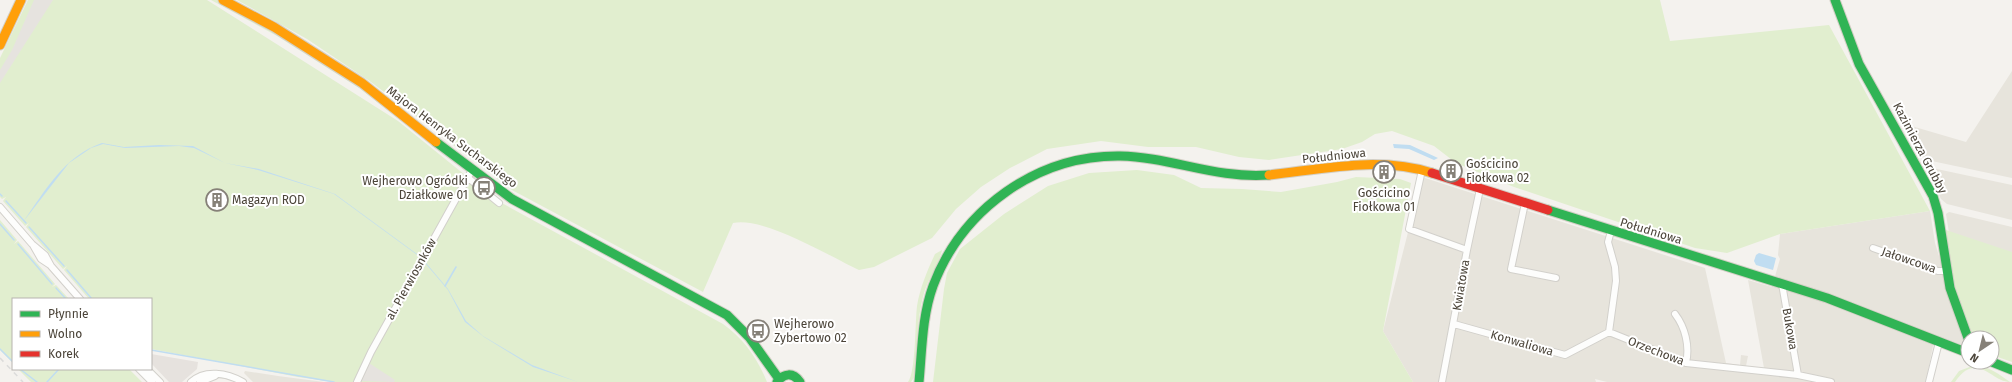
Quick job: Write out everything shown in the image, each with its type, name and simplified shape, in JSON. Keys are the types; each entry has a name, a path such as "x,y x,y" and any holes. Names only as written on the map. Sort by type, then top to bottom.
{"street":[{"path":"0,45 21,0"},
{"name":"Majora Henryka Sucharskiego","path":"223,0 274,27 362,83 468,175 716,308 737,323 765,356 780,379"},
{"name":"Kazimierza Grubby","path":"1835,0 1859,64 1933,196 1938,213 1946,272 1955,304 1965,330"},
{"name":"Południowa","path":"919,382 924,321 938,274 958,239 972,221 990,203 1006,191 1032,176 1060,165 1106,157 1134,157 1240,176 1272,176 1359,164 1389,165 1422,170 1611,231 1827,298 1960,349"},
{"path":"1422,170 1409,229 1467,250"},
{"path":"468,175 499,203"},
{"name":"al. Pierwiosnków","path":"357,382 371,352 468,175"},
{"name":"Kwiatowa","path":"1442,382 1480,189"},
{"path":"1525,203 1511,270 1556,278"},
{"path":"0,207 32,244 43,253 51,266 79,298"},
{"path":"1609,332 1616,281 1615,267 1608,242 1611,231"},
{"name":"Jałowcowa","path":"1873,248 1938,271 1946,272"},
{"name":"Bukowa","path":"1782,284 1798,375"},
{"path":"1675,314 1682,322 1685,330 1688,356 1686,363"},
{"name":"Konwaliowa","path":"1454,324 1565,355 1609,332"},
{"name":"Orzechowa","path":"1609,332 1686,363 1798,375 1831,382"},
{"path":"1929,382 1939,342"},
{"path":"2000,365 2012,370"},
{"path":"140,370 152,382"},
{"path":"148,370 160,382"},
{"path":"191,382 205,373 230,376 243,382"},
{"path":"200,382 220,375"},
{"path":"780,379 795,375 800,382"}],"shaded area":[{"path":"34,0 53,0 0,83 0,70 12,50"},
{"path":"2012,71 2012,178 1927,160 1919,155 1911,138 1908,125 1966,142"},
{"path":"1932,168 2012,185 2012,220 1947,204 1941,199 1928,172"},
{"path":"1422,177 1705,268 1726,363 1740,365 1741,355 1748,356 1746,366 1764,368 1748,280 1772,287 1780,259 1778,255 1780,234 1930,211 1935,243 1961,330 1960,330 1960,344 1935,335 1926,382 1607,382 1595,379 1596,382 1413,382 1383,331"},
{"path":"1949,212 2012,227 2012,273 1953,258 1946,214"},
{"path":"152,354 198,362 197,369 182,382 169,382 152,364"},
{"path":"369,363 395,380 394,382 359,381"},
{"path":"245,371 324,382 253,382 244,373"}],"green space":[{"path":"28,0 207,0 398,121 465,175 353,382 334,382 298,377 152,349 152,298 88,298 64,270 67,266 63,269 26,227 29,223 25,226 3,201 6,197 2,199 0,197 0,58"},
{"path":"211,0 217,0 267,26 359,86 459,163 457,164 359,88 277,36"},
{"path":"237,0 1660,0 1670,41 1829,25 1930,211 1780,234 1727,253 1695,248 1514,187 1456,163 1434,146 1392,131 1375,134 1362,142 1342,149 1269,160 1239,157 1196,147 1148,147 1101,141 1047,149 1010,168 981,187 956,209 932,238 874,267 859,270 814,247 778,231 746,222 733,223 703,292 512,190 371,82 307,39"},
{"path":"1137,170 1174,175 1201,188 1281,192 1356,177 1400,179 1411,183 1383,331 1413,382 933,382 947,273 960,249 1004,214 1048,186 1089,173"},
{"path":"468,180 500,202 723,324 743,342 759,365 767,382 359,381"},
{"path":"0,220 17,240 14,244 18,241 55,284 52,287 56,285 68,298 12,298 12,362 0,350"},
{"path":"1943,229 2012,252 2012,362 2000,358 2000,330 1969,330 1949,269"},
{"path":"942,250 928,282 921,303 918,324 915,376 911,382 908,382 911,377 915,346 917,306 920,293 935,254"},
{"path":"19,370 130,370 142,382 31,382"},
{"path":"1967,370 1955,382 1951,382 1959,371"},
{"path":"1984,370 1991,370 2010,382 2003,381"}],"water":[{"path":"102,143 124,147 159,145 193,146 225,163 194,148 179,146 125,148 103,144 92,148"},
{"path":"1393,144 1410,145 1438,158 1434,160 1409,149 1394,148"},
{"path":"91,148 69,163 89,149"},
{"path":"69,163 23,222 56,176"},
{"path":"225,163 259,169 335,194 421,257 448,289 466,321 483,336 532,365 578,382 533,367 484,337 465,322 448,290 420,257 334,194 258,170"},
{"path":"1759,253 1776,258 1773,270 1756,265 1754,261 1756,255"}],"waterway":[{"path":"6,201 26,223"},
{"path":"0,224 14,240"},
{"path":"29,227 64,266"},
{"path":"18,244 52,284"},
{"path":"445,286 456,267"},
{"path":"67,270 91,298"},
{"path":"56,288 65,298"},
{"path":"0,349 12,361"},
{"path":"152,350 334,382"},
{"path":"21,370 37,382"},
{"path":"47,382 58,370"}],"railway":[{"path":"0,358 23,382"}],"traffic: fast":[{"path":"1835,0 1859,64 1933,196 1938,213 1950,288 1965,330"},
{"path":"436,142 512,199 727,315 749,337 779,379"},
{"path":"919,382 923,333 929,297 946,258 963,233 983,211 1006,192 1032,176 1060,165 1089,158 1120,156 1139,157 1230,174 1269,175"},
{"path":"1548,210 1827,298 1960,350"},
{"path":"2000,365 2012,370"},
{"path":"777,382 786,375 791,375 800,382"}],"traffic: slow":[{"path":"0,45 21,0"},
{"path":"223,0 274,27 362,83 436,142"},
{"path":"1269,175 1351,165 1392,165 1432,173"}],"traffic: jam":[{"path":"1432,173 1548,210"}],"place":[{"name":"Gościcino Fiołkowa 02","path":"1451,171"},
{"name":"Gościcino Fiołkowa 01","path":"1384,172"},
{"name":"Wejherowo Ogródki Działkowe 01","path":"484,188"},
{"name":"Magazyn ROD","path":"217,200"},
{"name":"Wejherowo Zybertowo 02","path":"758,331"}]}
